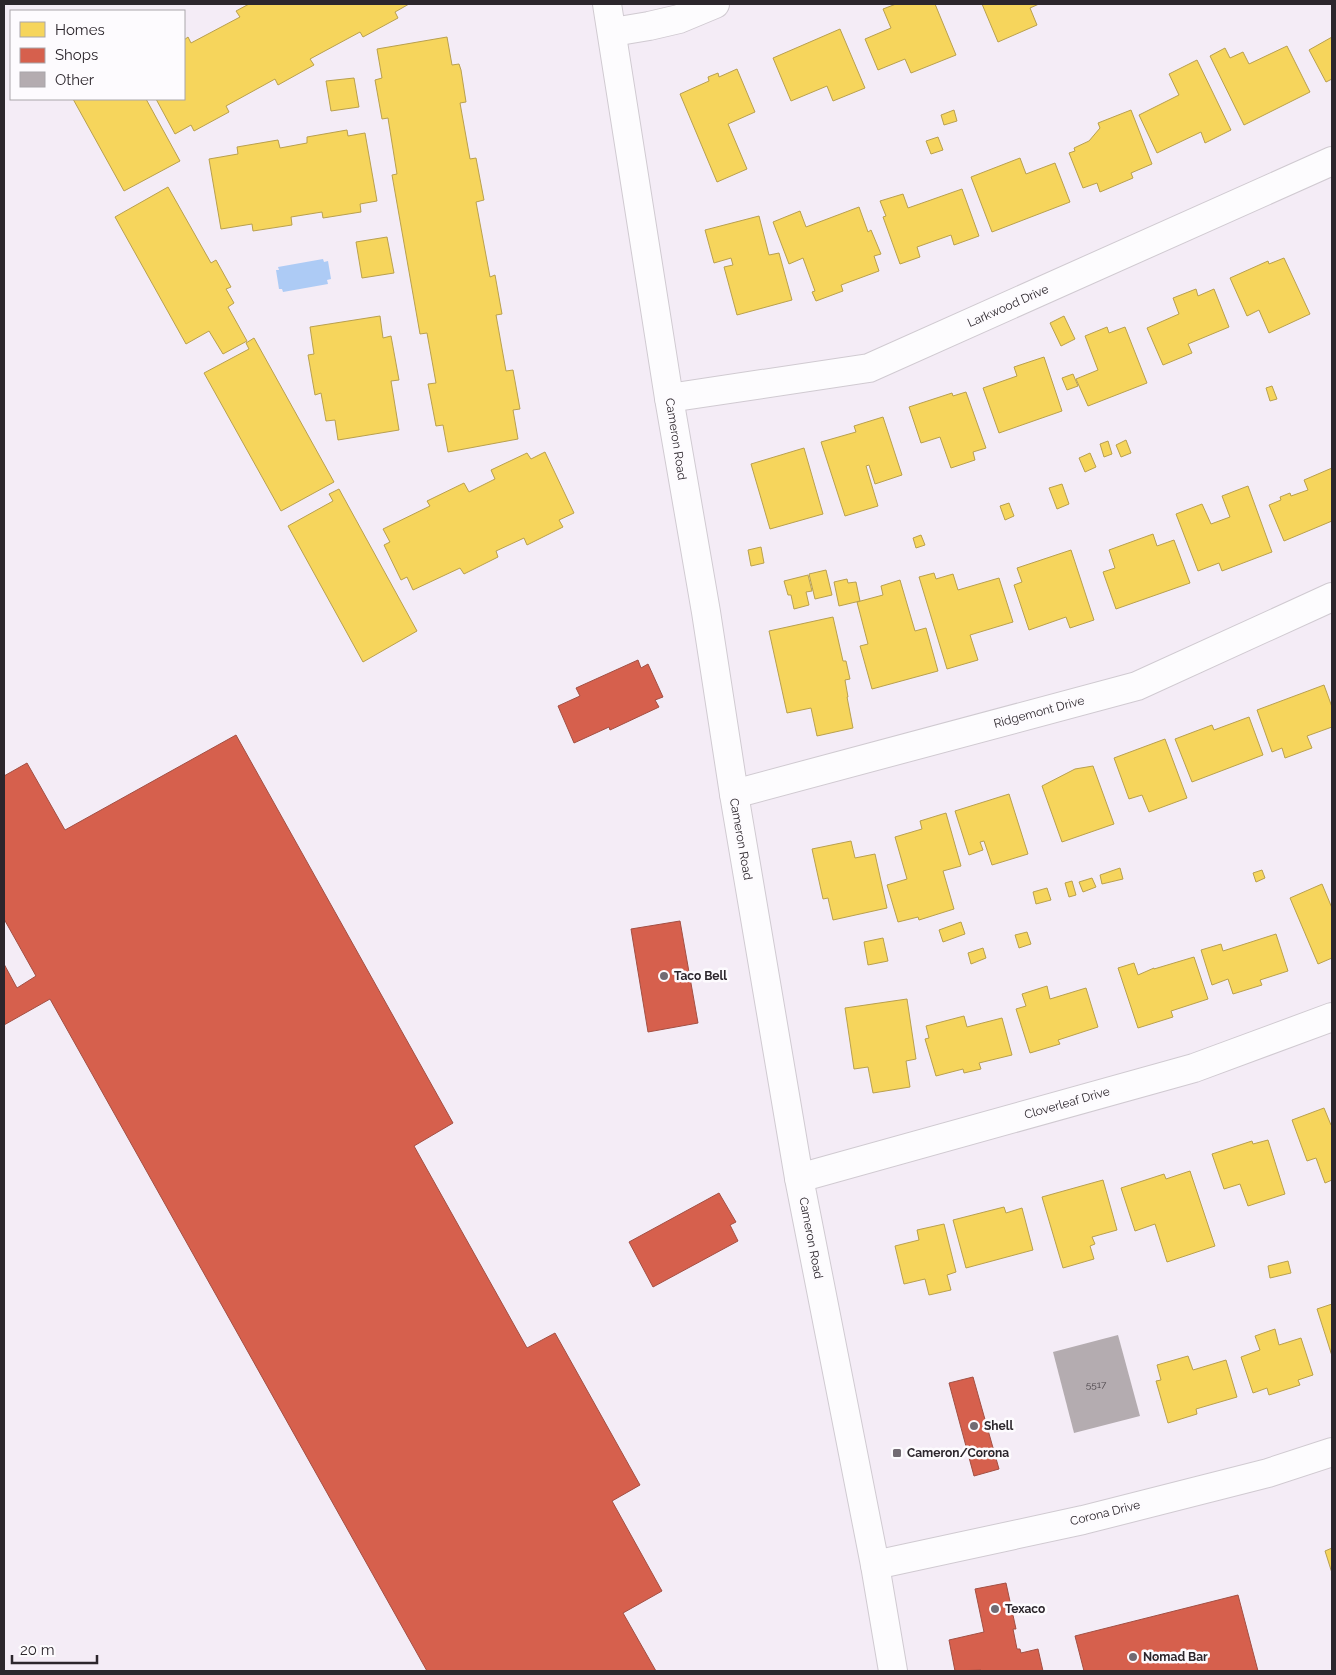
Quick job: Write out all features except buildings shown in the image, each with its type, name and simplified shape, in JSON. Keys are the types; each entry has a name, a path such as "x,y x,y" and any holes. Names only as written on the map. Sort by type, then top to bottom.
{"street":[{"name":"Cameron Road","path":"608,4 669,398 799,1178 876,1565 893,1671"},
{"path":"612,32 679,19 715,4"},
{"name":"Larkwood Drive","path":"669,398 869,368 1332,161"},
{"name":"Ridgemont Drive","path":"734,794 1137,686 1332,597"},
{"name":"Cloverleaf Drive","path":"799,1178 1194,1068 1332,1017"},
{"name":"Corona Drive","path":"876,1565 1083,1520 1268,1473 1332,1452"}],"water":[{"path":"323,259 324,262 328,261 331,279 327,280 328,284 283,292 282,289 279,289 276,270 279,270 278,267"}],"place":[{"name":"Taco Bell","path":"664,976"},
{"name":"Shell","path":"974,1426"},
{"name":"Cameron/Corona","path":"897,1453"},
{"name":"Texaco","path":"995,1609"},
{"name":"Nomad Bar","path":"1133,1657"}]}
